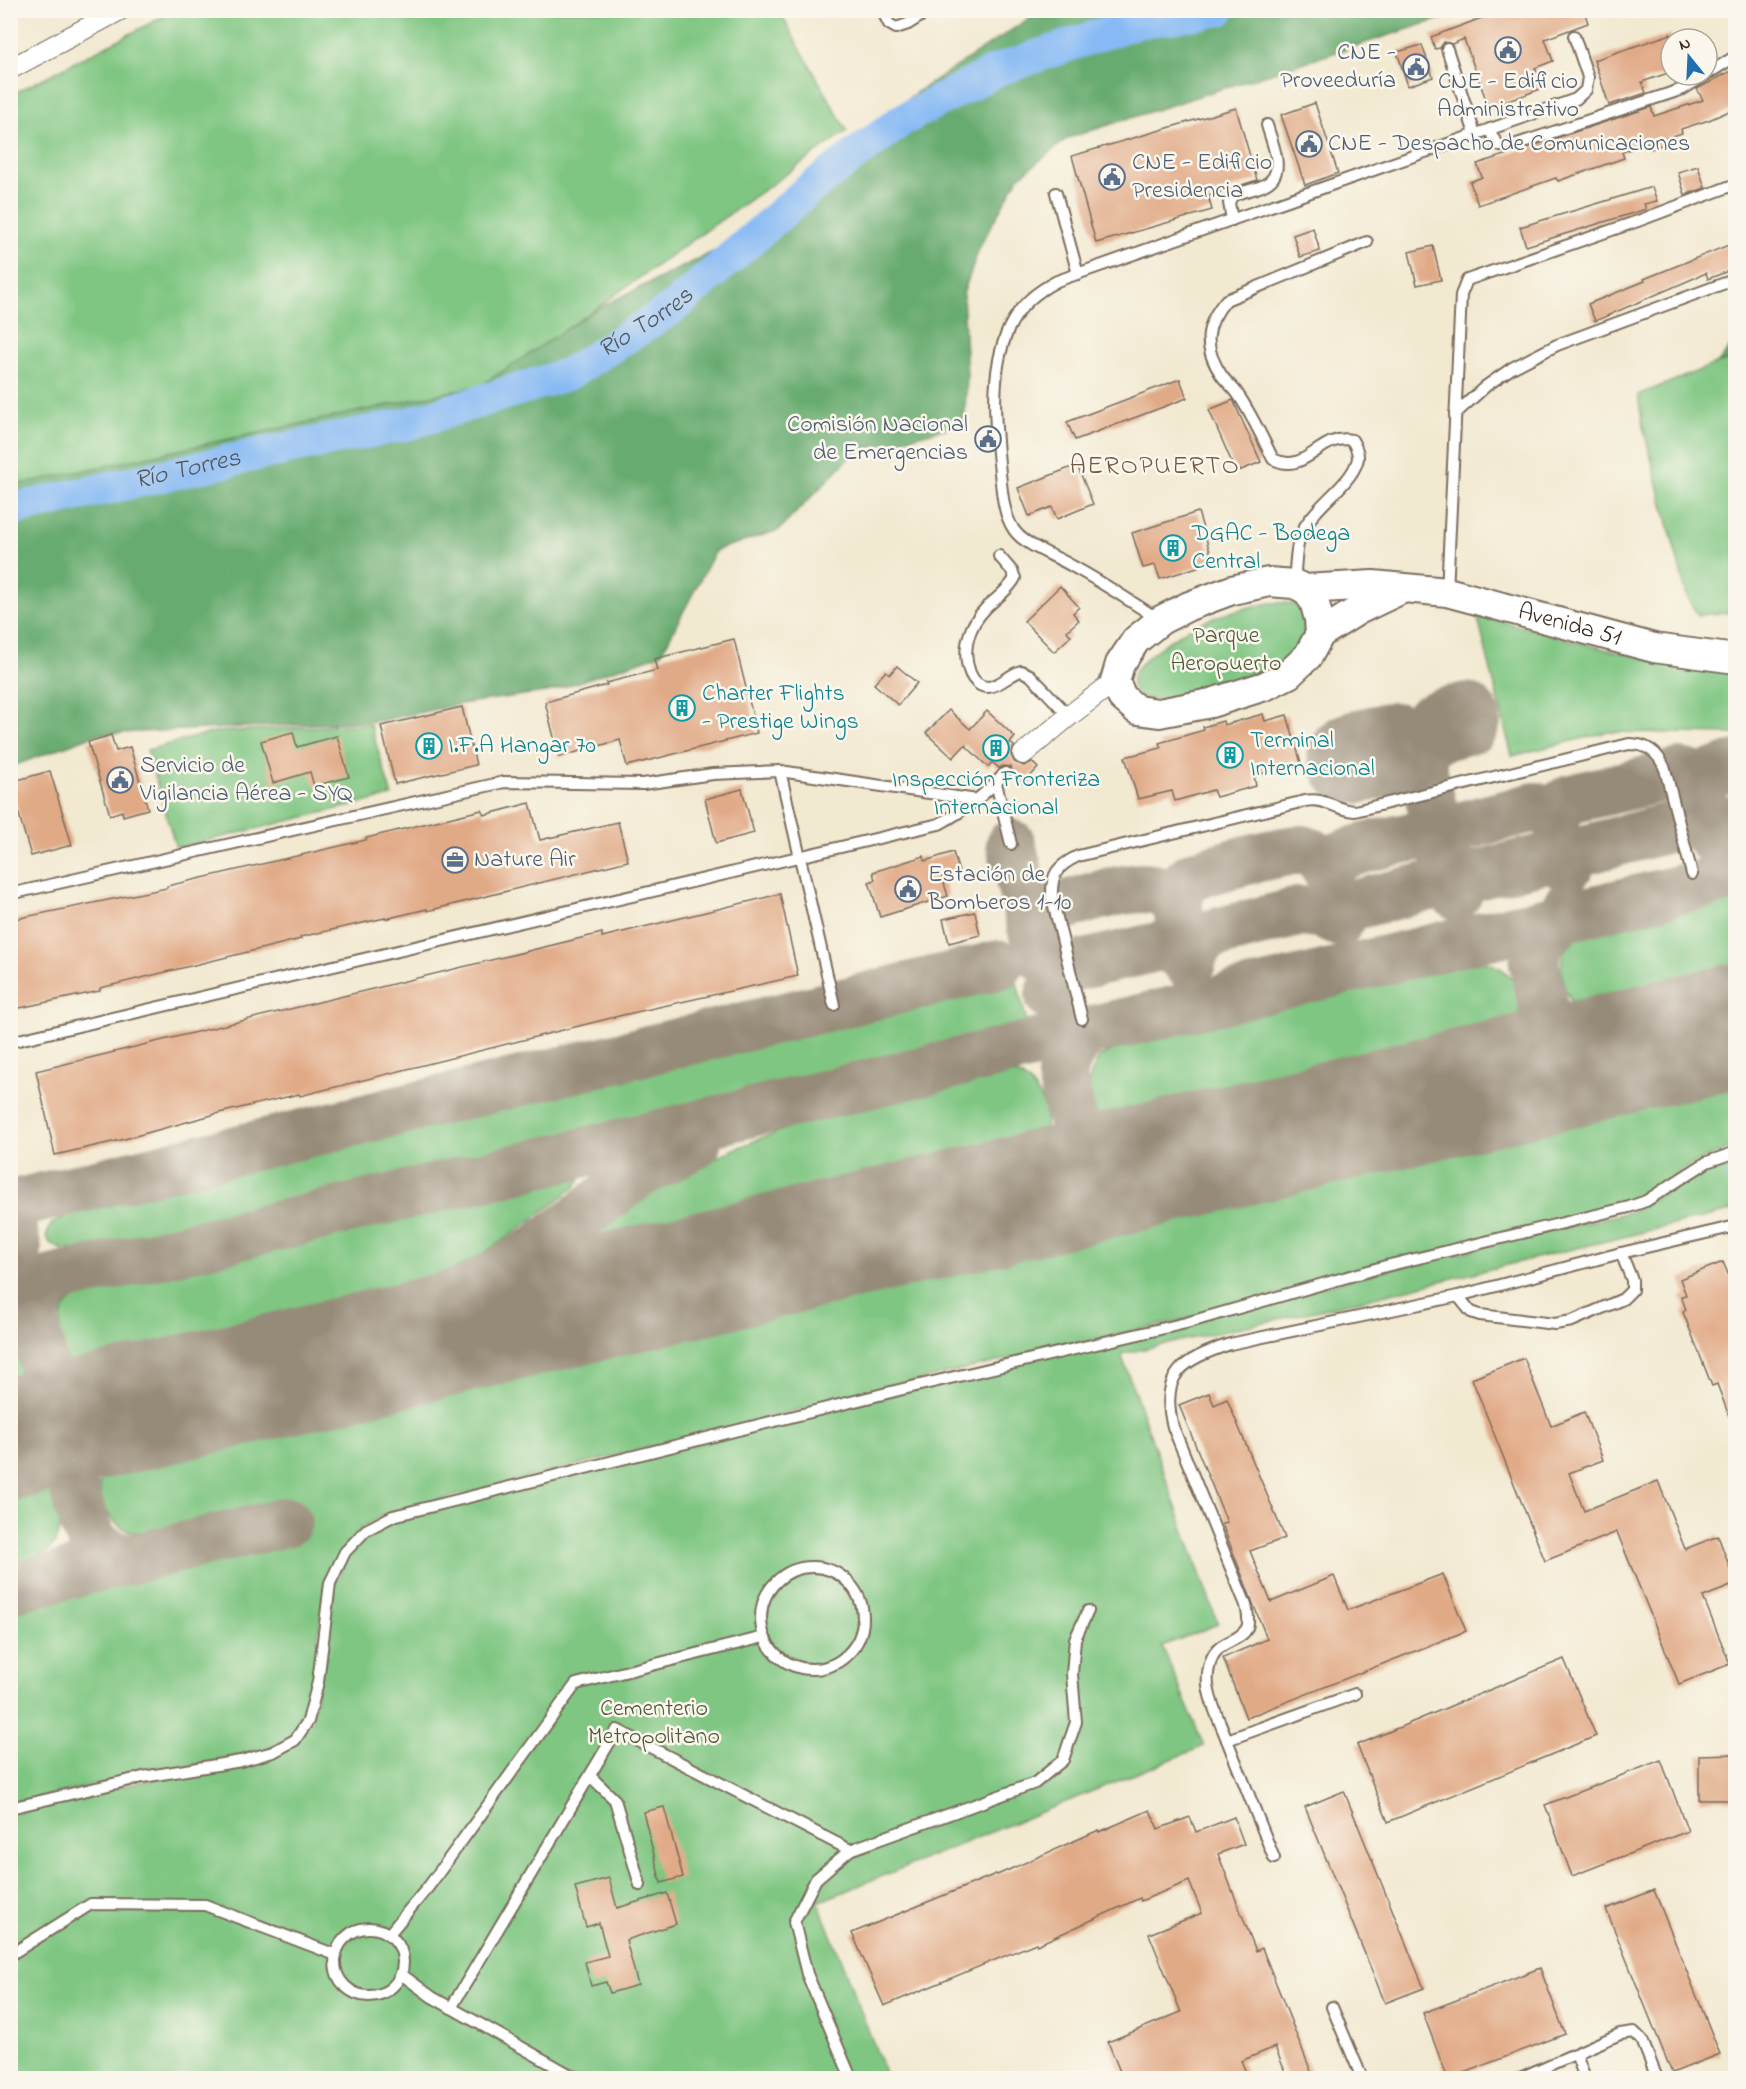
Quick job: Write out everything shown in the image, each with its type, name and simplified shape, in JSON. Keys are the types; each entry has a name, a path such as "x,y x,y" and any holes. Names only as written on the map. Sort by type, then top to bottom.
{"main road":[{"name":"Avenida 51","path":"1115,681 1120,664 1137,640 1161,620 1189,606 1232,590 1269,582 1299,586 1373,585 1447,592 1654,648 1736,659"},
{"path":"1299,586 1314,601 1320,634"},
{"path":"1115,681 1122,697 1137,710 1159,712 1211,703 1265,686 1289,674 1308,656 1320,634 1360,609 1404,588"}],"street":[{"path":"10,69 120,10"},
{"name":"Avenida 51","path":"1023,754 1115,681"}],"lane":[{"path":"882,10 889,24 896,28 908,24 930,10"},
{"path":"1161,620 1022,538 1013,529 1006,512 1001,485 995,423 996,386 1009,329 1019,310 1036,292 1057,281 1576,99 1586,90 1588,77 1574,36"},
{"path":"1447,49 1475,134"},
{"path":"1719,66 1736,56"},
{"path":"1490,129 1493,138 1500,146 1511,146 1686,87"},
{"path":"1233,220 1229,203 1232,196 1267,183 1276,175 1278,164 1267,125"},
{"path":"1447,592 1461,295 1467,280 1638,221 1736,184"},
{"path":"1056,193 1078,274"},
{"path":"1299,586 1299,539 1304,527 1317,509 1351,474 1358,460 1357,448 1353,440 1342,438 1331,441 1300,462 1282,463 1273,459 1237,393 1223,378 1211,358 1208,347 1210,327 1218,309 1226,300 1367,242"},
{"path":"1455,414 1486,386 1512,368 1557,345 1736,279"},
{"path":"999,556 1015,578 1012,584 974,622 966,648 973,679 980,685 988,687 1021,671 1030,675 1069,716"},
{"path":"1082,1019 1052,898 1051,885 1056,872 1064,863 1078,856 1305,801 1317,799 1327,801 1345,811 1355,811 1629,744 1641,744 1654,751 1661,759 1665,769 1692,874"},
{"path":"780,771 834,1005"},
{"path":"10,894 504,782 643,784 713,774 780,771 977,800"},
{"path":"10,1042 939,824 977,800 1005,773"},
{"path":"996,783 1011,844"},
{"path":"10,1808 143,1777 241,1761 273,1752 295,1740 308,1721 318,1682 330,1583 345,1552 366,1530 393,1516 903,1389 1186,1323 1386,1266 1629,1207 1646,1201 1707,1162 1736,1152"},
{"path":"1274,1858 1209,1691 1210,1664 1216,1650 1242,1634 1247,1627 1246,1605 1173,1427 1168,1398 1176,1374 1191,1360 1230,1344 1458,1296 1621,1253 1734,1230"},
{"path":"1458,1296 1471,1312 1480,1315 1555,1324 1572,1321 1623,1299 1632,1290 1632,1280 1621,1253"},
{"path":"807,1567 827,1569 843,1577 856,1591 863,1609 863,1628 856,1645 843,1659 827,1668 808,1670 789,1665 774,1653 764,1637 761,1619 764,1600 774,1584 789,1573 807,1567"},
{"path":"852,2079 807,1974 794,1922 816,1879 850,1850 1035,1783 1063,1760 1076,1722 1072,1674 1075,1639 1088,1611"},
{"path":"389,1934 429,1886 576,1684 764,1637"},
{"path":"1227,1740 1355,1694"},
{"path":"451,2008 617,1730 850,1850"},
{"path":"590,1776 615,1800 640,1885"},
{"path":"10,1955 91,1904 205,1905 336,1955"},
{"path":"368,1928 379,1930 389,1934 397,1942 402,1952 401,1974 387,1991 365,1996 345,1986 339,1977 336,1955 347,1936 357,1930 368,1928"},
{"path":"401,1974 432,1997 576,2079"},
{"path":"1332,2007 1362,2079"},
{"path":"1520,2079 1620,2034 1634,2032 1642,2040 1657,2079"},
{"path":"1576,2054 1585,2079"}],"green space":[{"path":"1042,10 1465,11 1068,138 1018,178 980,246 963,294 967,377 964,424 856,451 779,530 716,550 661,654 552,691 461,704 378,721 97,734 11,767 11,486 482,385 598,308 717,250 914,94"},
{"path":"174,11 779,11 847,131 554,338 482,385 11,486 11,95"},
{"path":"1735,341 1735,359 1718,363"},
{"path":"1735,359 1735,612 1698,615 1688,600 1643,427 1638,395 1718,363"},
{"name":"Parque Aeropuerto","path":"1270,603 1294,604 1304,612 1307,619 1304,635 1294,650 1282,661 1240,681 1179,696 1152,700 1139,695 1134,690 1132,680 1135,672 1151,654 1172,639 1218,616"},
{"path":"1477,615 1637,657 1735,671 1735,734 1608,732 1512,756"},
{"path":"370,724 392,796 176,848 147,750 214,732"},
{"path":"1735,893 1735,983 1609,1013 1585,1010 1574,1005 1565,989 1561,969 1563,952 1576,939 1595,934 1593,927"},
{"path":"1476,960 1500,968 1512,978 1518,993 1519,1014 1516,1020 1491,1043 1132,1128 1109,1124 1095,1112 1089,1091 1091,1074 1099,1057 1118,1048"},
{"path":"1015,975 1028,1026 90,1248 65,1250 54,1246 46,1237 51,1224 73,1213 72,1205"},
{"path":"1735,1066 1735,1147 1696,1162 1628,1202 1184,1319 902,1384 391,1512 363,1526 325,1581 313,1681 303,1719 291,1735 271,1748 239,1756 11,1803 10,1605 295,1537 285,1498 152,1531 133,1532 123,1528 109,1515 101,1495 100,1485 107,1464 124,1450"},
{"path":"1006,1072 1028,1081 1044,1106 1046,1115 1042,1133 1026,1147 1006,1155 563,1262 593,1234 659,1189 702,1164 748,1143 857,1107"},
{"name":"Cementerio Metropolitano","path":"1735,1157 1735,1210 1329,1308 1121,1354 1218,1624 1162,1646 1204,1746 818,1902 887,2078 11,2078 10,1813 144,1781 274,1756 312,1722 334,1584 349,1555 369,1534 394,1520 1387,1270 1630,1212 1708,1166"},
{"path":"576,1179 580,1180 575,1187 519,1229 475,1258 405,1292 322,1321 94,1376 72,1364 60,1341 61,1317 69,1303 79,1295"},
{"path":"11,1334 19,1348 21,1362 18,1377 11,1391"},
{"path":"26,1475 39,1480 50,1490 59,1507 60,1528 53,1545 42,1555 11,1564 11,1477"}],"building":[{"name":"CNE - Edificio Administrativo","path":"1503,10 1584,10 1588,23 1545,39 1553,61 1535,68 1543,88 1489,108 1464,39 1452,44 1444,42 1440,48 1435,49 1431,37"},
{"path":"1659,38 1659,76 1642,82 1646,93 1609,105 1594,60"},
{"path":"1422,45 1433,77 1408,86 1397,52"},
{"path":"1736,68 1736,108 1681,129 1682,133 1663,139 1664,144 1651,149 1649,142 1622,152 1624,158 1478,205 1470,182 1482,177 1477,164 1651,107 1654,116 1703,100 1697,89 1719,87 1719,77"},
{"name":"CNE - Despacho de Comunicaciones","path":"1315,103 1338,173 1305,185 1281,115"},
{"name":"CNE - Edificio Presidencia","path":"1236,108 1257,180 1208,196 1212,210 1096,243 1072,156"},
{"path":"1698,166 1705,188 1685,195 1678,172"},
{"path":"1652,187 1657,201 1644,204 1646,209 1526,246 1520,227"},
{"path":"1313,228 1320,251 1300,257 1293,235"},
{"path":"1736,242 1736,268 1708,279 1706,273 1595,321 1588,304"},
{"path":"1433,246 1441,280 1417,285 1409,252"},
{"path":"1180,379 1187,398 1075,440 1067,422"},
{"path":"1233,400 1261,462 1236,472 1209,410"},
{"path":"1077,465 1093,504 1057,519 1052,507 1029,516 1018,488"},
{"name":"DGAC - Bodega Central","path":"1198,512 1213,562 1160,579 1155,565 1143,568 1132,533"},
{"path":"1060,586 1079,607 1073,613 1079,620 1067,631 1071,636 1054,652 1024,621"},
{"name":"Charter Flights - Prestige Wings","path":"734,639 757,733 627,766 620,740 559,757 545,702 657,670 654,659"},
{"path":"897,666 917,683 898,705 874,684 886,671 890,674"},
{"name":"I.F.A Hangar 70","path":"462,707 476,765 395,784 381,726"},
{"name":"Inspección Fronteriza Internacional","path":"949,710 970,729 987,711 1015,737 1010,743 1014,746 1011,755 1014,762 1024,766 1032,762 1038,768 1023,784 1012,774 1010,767 999,768 992,762 988,767 965,745 953,758 926,733"},
{"name":"Terminal Internacional","path":"1263,714 1265,721 1287,715 1301,763 1254,776 1256,786 1216,797 1213,790 1175,801 1172,791 1138,799 1125,757 1161,748 1159,743 1204,730 1203,727 1223,721 1224,725"},
{"path":"293,732 297,747 337,736 349,777 314,786 310,772 273,783 261,741"},
{"name":"Servicio de Vigilancia Aérea - SYQ","path":"111,735 116,751 130,747 148,809 123,816 122,811 110,815 88,742"},
{"path":"50,771 72,845 31,856 15,801 10,802 10,782"},
{"path":"742,789 754,833 716,843 705,799"},
{"path":"530,803 540,840 618,822 628,861 427,911 427,909 300,937 301,939 100,988 100,991 10,1010 10,920 167,888 167,886 366,840 366,838 482,810 484,815"},
{"name":"Estación de Bomberos 1-10","path":"953,852 959,872 942,877 948,896 880,917 869,882 875,880 873,872 924,856 925,861"},
{"path":"780,894 798,976 623,1015 55,1155 36,1071 602,933 602,937"},
{"path":"975,912 980,935 949,943 943,919"},
{"path":"1723,1262 1729,1276 1736,1274 1736,1429 1734,1429 1717,1384 1712,1386 1683,1312 1686,1310 1681,1296 1686,1295 1680,1279"},
{"path":"1524,1358 1551,1426 1584,1412 1603,1460 1569,1473 1584,1511 1658,1481 1685,1549 1718,1536 1736,1584 1703,1597 1730,1664 1679,1684 1617,1532 1545,1561 1472,1379"},
{"path":"1209,1393 1214,1405 1227,1399 1285,1538 1250,1551 1271,1602 1334,1576 1348,1610 1443,1574 1466,1631 1246,1718 1223,1658 1267,1639 1222,1524 1227,1522 1179,1405"},
{"path":"1564,1659 1596,1736 1388,1822 1357,1745"},
{"path":"1736,1754 1736,1800 1699,1800 1699,1755"},
{"path":"1661,1760 1688,1831 1572,1876 1545,1805"},
{"path":"1344,1791 1424,1988 1385,2003 1305,1807"},
{"path":"664,1807 683,1877 661,1883 643,1812"},
{"path":"1150,1810 1158,1829 1190,1817 1196,1832 1234,1817 1244,1844 1218,1854 1256,1951 1262,1948 1314,2079 1288,2079 1275,2047 1241,2061 1249,2079 1123,2079 1108,2042 1181,2012 1149,1934 1202,1913 1189,1881 1141,1901 1140,1898 1037,1945 1036,1943 884,2006 852,1933"},
{"path":"609,1878 617,1908 667,1893 676,1924 626,1940 638,1985 610,1993 606,1982 591,1986 585,1962 608,1956 599,1923 586,1927 575,1887"},
{"path":"1654,1890 1720,2054 1672,2073 1606,1909"},
{"path":"1540,1968 1565,2034 1448,2079 1423,2013"}],"waterway":[{"name":"Río Torres","path":"10,510 250,456 407,424 568,374 674,307 808,190 902,120 997,70 1134,23 1219,10"},
{"path":"1728,1176 1736,1174"}],"taxiway":[{"path":"1414,739 1429,719 1442,713 1467,707 1475,716 1476,722 1473,728 1434,739 1428,744 1421,765"},
{"path":"1423,776 1413,771 1402,770 1358,779 1348,778 1339,773 1332,754 1338,743 1356,735 1395,727 1410,735 1414,739 1449,869"},
{"path":"1177,907 1182,887 1190,878 1246,860 1303,850 1308,851 1322,862 1329,874 1337,858 1367,847 1420,836 1431,837 1443,845 1452,830 1459,827 1535,807 1548,812 1554,818 1565,802 1571,799 1680,773 1689,775 1701,789 1710,775 1736,765"},
{"path":"1050,996 1059,977 1066,970 1076,966 1157,947 1176,952 1190,966 1200,943 1212,934 1302,911 1323,914 1339,922 1346,910 1354,905 1434,885 1448,888 1456,895 1464,881 1472,876 1546,858 1568,867 1574,855 1581,851 1679,825 1699,825 1713,840 1720,827 1736,820"},
{"path":"1011,844 1039,955"},
{"path":"10,1290 1736,876"},
{"path":"1035,939 1042,922 1049,914 1066,905 1121,890 1137,889 1163,892 1172,899 1178,911 1183,934"},
{"path":"1524,1076 1542,1055 1549,1031 1534,964 1538,943 1559,920 1569,904"},
{"path":"10,1205 999,965"},
{"path":"1052,1189 1071,1167 1079,1146 1062,1076 1068,1056 1075,1045 1090,1031"},
{"path":"1549,1031 1568,1049 1593,1059"},
{"path":"304,1368 371,1341 455,1301 533,1252 638,1174 696,1144"},
{"path":"1079,1146 1099,1163 1124,1171"},
{"path":"10,1221 17,1250 10,1272"},
{"path":"533,1252 528,1271 530,1286 539,1297 556,1308"},
{"path":"63,1277 49,1287 40,1300 33,1319 49,1387 57,1399 69,1409 99,1418"},
{"path":"99,1418 82,1431 71,1448 71,1468 76,1497 85,1525 95,1543 106,1551 129,1560"},
{"path":"23,1436 45,1442 70,1469"},
{"path":"10,1588 287,1522"}],"runway":[{"path":"10,1439 1736,1025"}],"place":[{"name":"CNE - Edificio Administrativo","path":"1508,50"},
{"name":"CNE - Proveeduría","path":"1416,67"},
{"name":"CNE - Despacho de Comunicaciones","path":"1309,144"},
{"name":"CNE - Edificio Presidencia","path":"1112,177"},
{"name":"Comisión Nacional de Emergencias","path":"988,439"},
{"name":"DGAC - Bodega Central","path":"1173,548"},
{"name":"Charter Flights - Prestige Wings","path":"682,708"},
{"name":"I.F.A Hangar 70","path":"429,746"},
{"name":"Inspección Fronteriza Internacional","path":"996,748"},
{"name":"Terminal Internacional","path":"1230,755"},
{"name":"Servicio de Vigilancia Aérea - SYQ","path":"120,780"},
{"name":"Nature Air","path":"455,860"},
{"name":"Estación de Bomberos 1-10","path":"908,889"}],"district":[{"name":"AEROPUERTO","path":"1155,467"}]}
